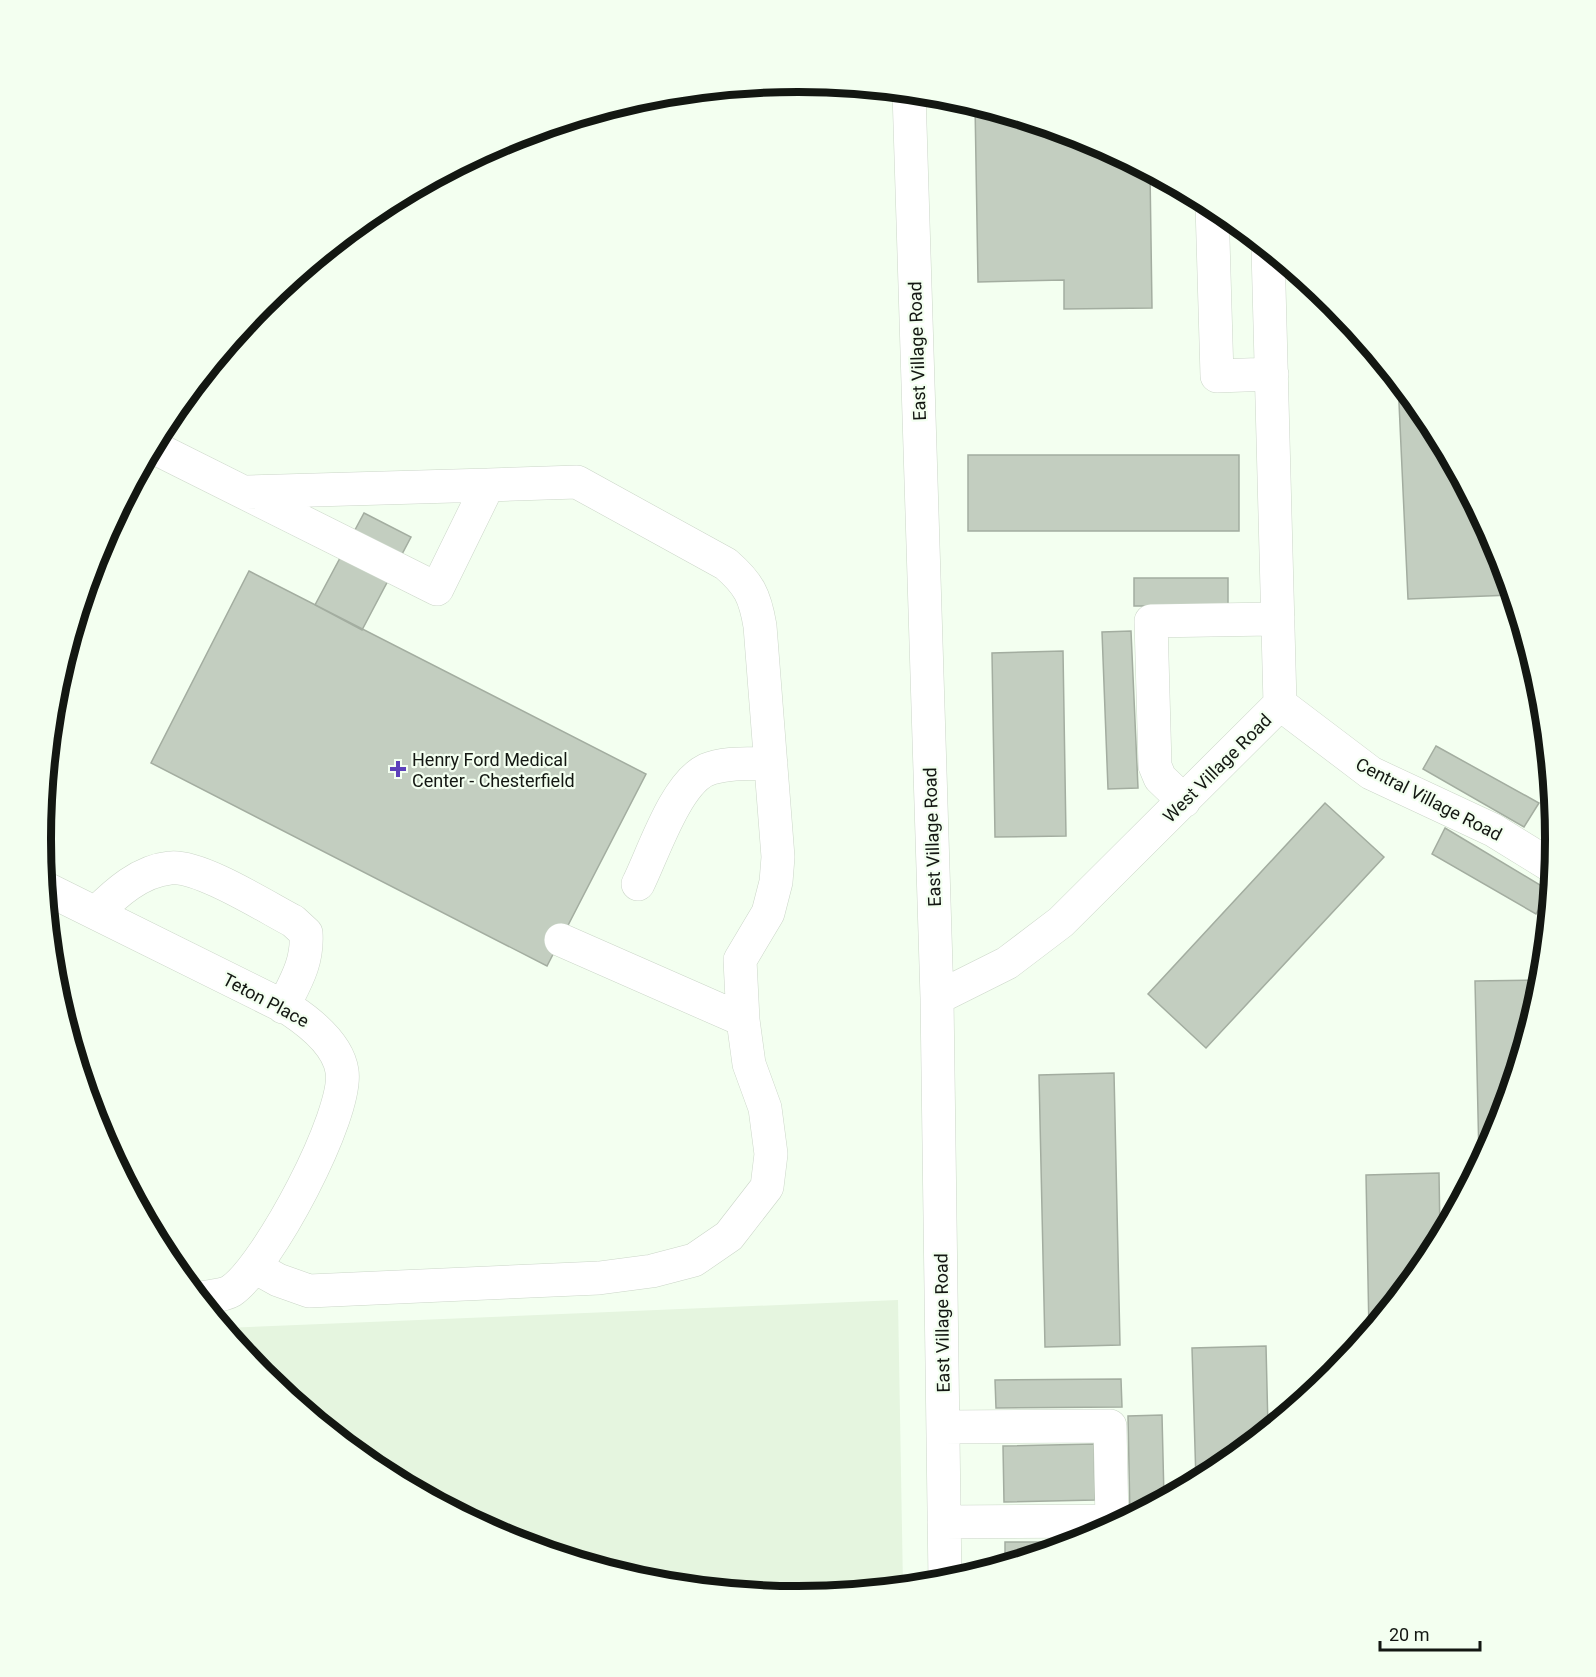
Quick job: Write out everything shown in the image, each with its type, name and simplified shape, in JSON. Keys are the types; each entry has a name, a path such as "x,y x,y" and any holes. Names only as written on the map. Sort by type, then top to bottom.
{"street":[{"name":"East Village Road","path":"909,100 937,998 945,1571"},
{"path":"1212,217 1217,376 1272,374"},
{"name":"West Village Road","path":"937,998 1007,963 1061,922 1280,704 1268,258"},
{"path":"160,450 437,588 488,484"},
{"path":"244,492 577,482 726,564 744,580 755,600 760,626 778,856 776,882 768,913 740,960 742,1020 749,1064 765,1108 771,1154 767,1187 729,1236 694,1260 652,1271 599,1278 351,1291 309,1291 278,1280 255,1267"},
{"path":"1184,801 1160,778 1155,765 1151,621 1278,619"},
{"name":"Central Village Road","path":"1280,704 1371,773 1492,830 1544,862"},
{"path":"638,884 680,795 692,782 706,771 724,766 771,763"},
{"path":"96,913 122,890 150,873 172,867 195,871 293,921 306,933 307,951 304,966 283,1006"},
{"name":"Teton Place","path":"53,892 283,1006 314,1026 333,1050 342,1070 342,1094 322,1148 255,1267 230,1291 208,1296"},
{"path":"561,940 742,1020"},
{"path":"943,1427 1110,1426 1112,1516"},
{"path":"944,1522 1101,1521"}],"shaded area":[{"path":"898,1300 903,1578 798,1586 700,1579 605,1560 512,1529 424,1485 383,1460 305,1400 233,1328"}],"building":[{"path":"975,113 1038,131 1084,148 1150,181 1152,308 1064,309 1064,280 978,282"},
{"path":"1399,395 1445,465 1468,508 1504,595 1408,599"},
{"path":"968,455 1239,455 1239,531 968,531"},
{"path":"364,513 411,537 362,630 315,605"},
{"name":"Henry Ford Medical Center - Chesterfield","path":"249,571 646,774 547,966 151,763"},
{"path":"1134,578 1228,578 1228,606 1134,606"},
{"path":"1131,631 1138,788 1108,789 1102,632"},
{"path":"1063,651 1066,836 995,837 992,653"},
{"path":"1436,746 1539,803 1524,827 1423,769"},
{"path":"1325,803 1384,857 1206,1048 1148,994"},
{"path":"1445,828 1543,887 1542,905 1536,914 1432,854"},
{"path":"1532,980 1520,1032 1505,1079 1479,1145 1475,981"},
{"path":"1114,1073 1120,1345 1045,1347 1039,1075"},
{"path":"1439,1173 1440,1220 1419,1254 1369,1320 1366,1175"},
{"path":"1266,1346 1268,1419 1196,1470 1192,1348"},
{"path":"1121,1379 1122,1407 996,1408 995,1380"},
{"path":"1162,1415 1164,1489 1130,1507 1128,1416"},
{"path":"1094,1444 1095,1500 1004,1502 1003,1446"},
{"path":"1005,1542 1049,1542 1038,1546 1005,1556"}],"place":[{"name":"Henry Ford Medical Center - Chesterfield","path":"398,769"}]}
